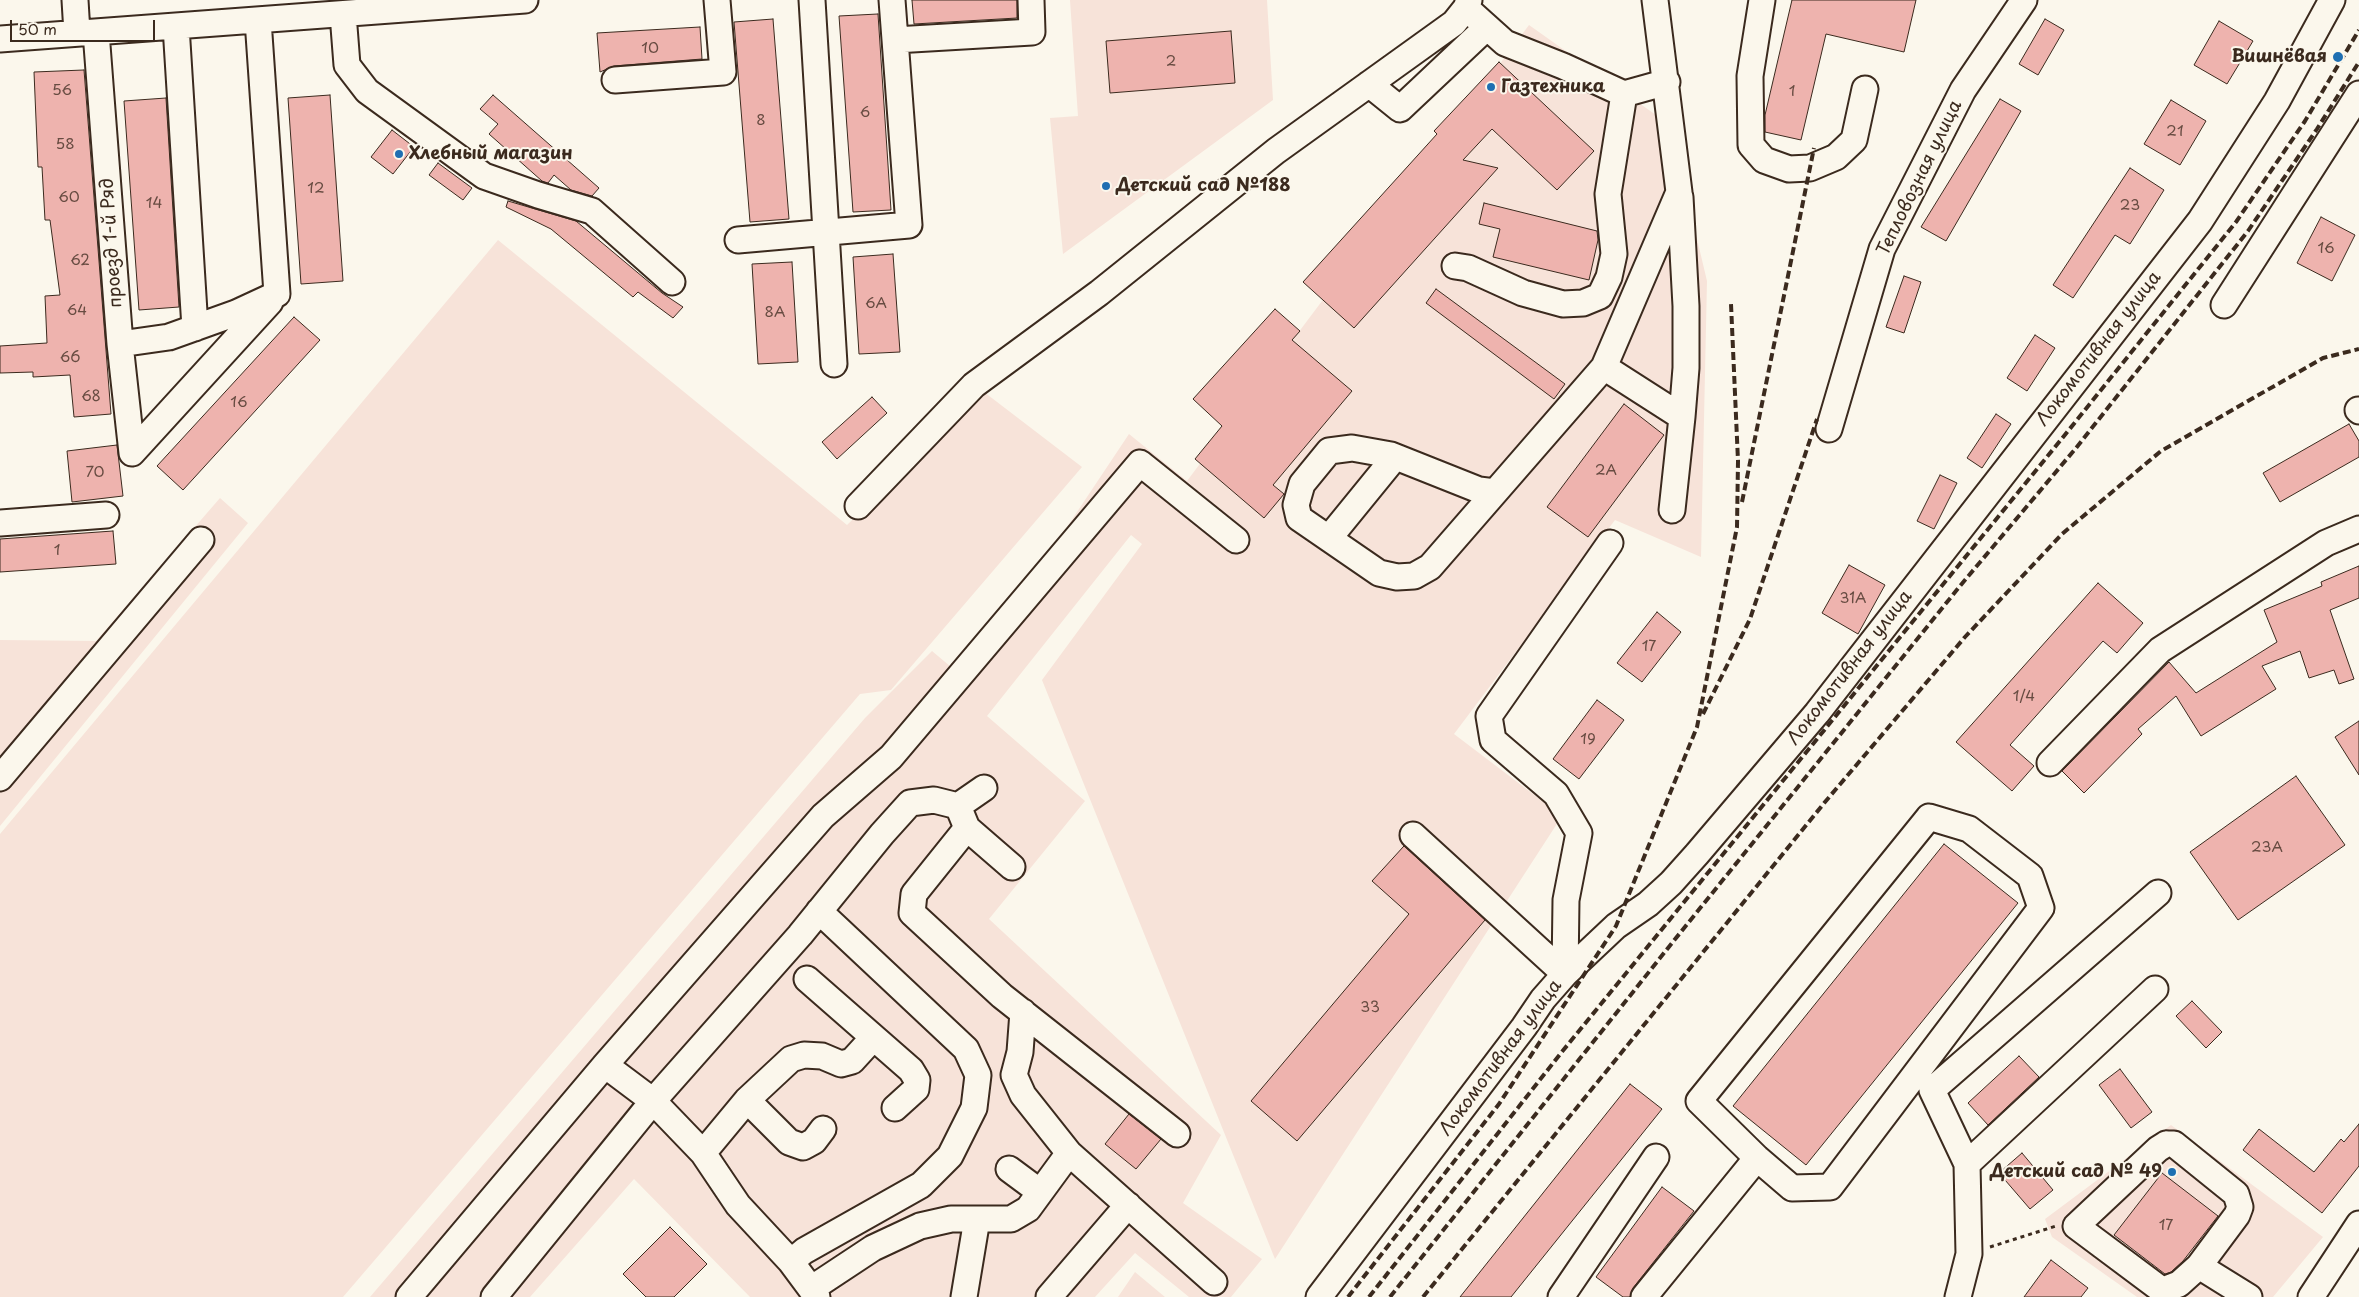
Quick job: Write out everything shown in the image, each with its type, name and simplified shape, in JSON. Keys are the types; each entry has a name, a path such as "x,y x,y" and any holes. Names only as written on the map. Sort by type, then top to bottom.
{"street":[{"name":"проезд 1-й Ряд","path":"75,0 86,33 132,453 277,294"},
{"path":"0,39 176,26 246,14 299,8 343,14 525,0"},
{"path":"615,80 723,72 717,0"},
{"path":"812,0 834,364"},
{"path":"738,240 909,225 892,0"},
{"path":"895,40 1032,32 1030,0"},
{"path":"1654,0 1667,82 1679,192 1686,306 1686,368 1672,510"},
{"path":"1762,0 1750,76 1751,145 1764,160 1789,169 1810,168 1836,158 1854,140 1865,89"},
{"name":"Тепловозная улица","path":"1829,429 1882,249 1963,90 2024,0"},
{"name":"Локомотивная улица","path":"1319,1297 1512,1043 1542,999 1564,974 1616,926 1648,904 1671,883 1704,847 1816,713 2200,221 2277,101 2332,0"},
{"path":"858,506 974,385 1099,293 1276,151 1454,23 1467,4 1487,27 1505,43 1563,66 1624,94 1667,82"},
{"path":"120,344 169,337 196,328 277,294 246,14"},
{"path":"343,14 347,65 367,91 484,176 592,211 672,282"},
{"path":"176,26 196,328"},
{"path":"1369,84 1400,109 1487,27"},
{"path":"1455,266 1468,268 1523,293 1563,304 1583,303 1600,296 1609,277 1614,254 1608,194 1624,94"},
{"path":"2224,305 2359,94"},
{"path":"1495,492 1479,490 1395,457 1352,448 1329,451 1302,484 1296,505 1299,518 1379,572 1397,577 1414,576 1430,567 1495,492 1604,366 1679,192"},
{"path":"1604,366 1682,417"},
{"path":"1329,538 1395,457"},
{"path":"409,1297 605,1065 823,816 891,757 1140,463 1236,540"},
{"path":"0,523 106,515"},
{"path":"2050,763 2160,650 2326,543 2359,529"},
{"path":"0,778 202,540"},
{"path":"1564,974 1566,900 1579,833 1556,794 1493,740 1489,716 1610,543"},
{"path":"984,788 962,817 914,894 912,913 1002,996 1177,1134"},
{"path":"494,1297 654,1101 910,803 934,800 962,817 1012,867"},
{"path":"1930,817 1969,829 2030,876 2041,908 1830,1187 1792,1188 1757,1158 1699,1101 1930,817"},
{"path":"1413,835 1564,974"},
{"path":"1958,1297 1969,1254 1967,1164 1932,1090 2158,893"},
{"path":"791,1262 804,1251 922,1185 950,1156 974,1108 978,1075 966,1049 819,911"},
{"path":"807,979 911,1070 917,1080 916,1089 894,1108"},
{"path":"1967,1164 2155,989"},
{"path":"1023,1012 1020,1052 1014,1075 1023,1095 1069,1153 1214,1282"},
{"path":"703,1153 747,1100 790,1059 804,1054 822,1056 841,1064 852,1061 873,1038"},
{"path":"605,1065 654,1101 703,1153 738,1205 791,1262 814,1293 873,1248 920,1226 951,1219 1011,1219 1028,1209 1069,1153"},
{"path":"747,1100 789,1142 803,1147 814,1142 823,1129"},
{"path":"2166,1144 2174,1144 2236,1194 2239,1199 2240,1207 2237,1215 2199,1266 2179,1284 2166,1289 2159,1288 2076,1226 2158,1149 2166,1144"},
{"path":"1561,1297 1656,1157"},
{"path":"1644,1297 1757,1158"},
{"path":"1010,1169 1040,1192"},
{"path":"1049,1297 1128,1205"},
{"path":"964,1297 977,1219"},
{"path":"2311,1297 2358,1229"},
{"path":"2199,1266 2249,1297"}],"path":[{"path":"1969,1254 2054,1226 2076,1226"}],"shaded area":[{"name":"Детский сад №188","path":"1070,0 1267,0 1273,100 1063,254 1050,118 1078,116"},
{"path":"1529,25 1670,125 1707,281 1701,557 1615,520 1454,734 1562,816 1275,1259 1042,680 1142,544 1131,535 987,716 1085,801 989,919 1221,1135 1183,1203 1262,1259 1231,1297 1189,1297 1135,1253 1095,1297 750,1297 634,1179 530,1297 370,1297 865,718 932,651 957,672 1041,566 1129,434 1187,481"},
{"path":"498,240 847,525 984,392 1082,467 891,690 860,694 343,1297 0,1297 0,834"},
{"path":"220,498 248,523 0,826 0,640 96,641"},
{"name":"Детский сад № 49","path":"2171,1125 2323,1237 2273,1297 2137,1297 2052,1237 2045,1219"},
{"path":"1135,1272 1165,1297 1118,1297"}],"building":[{"path":"912,0 1017,0 1017,18 914,24"},
{"path":"1792,0 1916,0 1904,52 1826,34 1801,140 1765,132 1765,115"},
{"path":"878,14 891,210 853,212 839,16"},
{"path":"773,19 789,219 750,222 734,22"},
{"path":"2045,19 2064,30 2038,75 2019,64"},
{"path":"2219,21 2253,41 2227,84 2194,65"},
{"path":"700,27 702,59 614,66 600,72 597,33"},
{"path":"1231,31 1235,83 1110,93 1106,41"},
{"path":"1499,62 1594,151 1557,190 1492,129 1463,160 1498,168 1354,328 1303,282 1437,134 1434,131"},
{"path":"84,70 111,414 74,417 70,375 33,377 33,372 0,373 0,346 47,343 45,296 60,295 50,220 45,220 42,167 38,167 34,72"},
{"path":"330,95 343,281 301,284 288,98"},
{"path":"493,95 599,188 592,196 571,190 554,175 548,183 542,181 489,134 498,124 480,109"},
{"path":"166,98 179,307 139,310 124,101"},
{"path":"2000,99 2021,111 1946,241 1921,227"},
{"path":"2171,100 2206,121 2180,165 2144,144"},
{"path":"392,130 414,147 393,174 371,157"},
{"path":"438,163 472,188 463,200 429,175"},
{"path":"2130,168 2164,190 2130,244 2115,235 2073,298 2053,285"},
{"path":"508,201 576,221 662,293 683,307 673,318 638,292 633,297 551,229 506,207"},
{"path":"1484,203 1597,231 1598,240 1589,280 1493,257 1500,229 1479,224"},
{"path":"2321,217 2355,235 2332,281 2297,263"},
{"path":"893,254 900,352 859,354 853,257"},
{"path":"792,262 798,362 758,364 752,264"},
{"path":"1904,276 1921,282 1904,333 1886,327"},
{"path":"1436,289 1565,384 1554,399 1426,303"},
{"path":"1275,309 1300,331 1292,340 1352,391 1273,485 1284,494 1264,518 1195,459 1222,426 1193,399"},
{"path":"294,317 320,340 183,490 157,466"},
{"path":"2035,335 2055,348 2027,391 2007,378"},
{"path":"872,397 887,413 837,459 822,442"},
{"path":"1624,404 1664,435 1588,537 1547,507"},
{"path":"1996,414 2011,424 1982,468 1967,458"},
{"path":"2349,424 2359,441 2359,457 2280,502 2263,473"},
{"path":"117,445 123,496 72,502 67,451"},
{"path":"1940,475 1957,483 1934,529 1917,521"},
{"path":"113,531 116,564 0,572 0,539"},
{"path":"1849,565 1885,585 1858,634 1822,613"},
{"path":"2359,566 2359,598 2330,610 2354,679 2339,684 2334,670 2309,678 2300,651 2262,666 2276,689 2201,736 2176,696 2138,729 2142,734 2084,793 2062,771 2169,662 2196,693 2277,642 2264,610 2322,586 2321,582"},
{"path":"2098,583 2143,623 2117,653 2103,641 2010,745 2034,766 2012,791 1956,742"},
{"path":"1657,612 1681,632 1642,682 1617,663"},
{"path":"1597,700 1624,720 1579,779 1553,759"},
{"path":"2359,721 2359,775 2335,737"},
{"path":"2296,776 2345,845 2238,920 2190,852"},
{"path":"1944,844 2018,903 1806,1165 1733,1106"},
{"path":"1404,846 1485,920 1297,1141 1251,1101 1409,914 1372,881"},
{"path":"2192,1001 2222,1032 2206,1048 2176,1016"},
{"path":"2019,1056 2039,1077 1988,1125 1968,1103"},
{"path":"2120,1069 2152,1112 2131,1128 2099,1085"},
{"path":"1630,1084 1662,1109 1511,1297 1460,1297"},
{"path":"1129,1114 1161,1139 1136,1169 1105,1144"},
{"path":"2359,1124 2359,1166 2322,1213 2243,1150 2259,1129 2314,1172 2341,1139 2344,1142"},
{"path":"2022,1153 2053,1190 2030,1209 1999,1173"},
{"path":"2162,1173 2218,1216 2183,1261 2171,1272 2165,1274 2114,1235"},
{"path":"1662,1187 1694,1211 1633,1288 1630,1297 1623,1297 1596,1277"},
{"path":"670,1227 707,1264 674,1297 646,1297 623,1274"},
{"path":"2051,1260 2088,1288 2081,1297 2024,1297"}],"railway":[{"path":"1369,1297 1561,1053 2236,222 2305,121 2359,30"},
{"path":"1390,1297 1672,943 1960,586 2076,448 2248,231 2317,129 2359,62"},
{"path":"1742,502 1814,148"},
{"path":"1348,1297 1499,1104 1616,926 1697,727 1737,527 1738,461 1731,304"},
{"path":"1423,1297 1825,802 1965,637 2062,534 2161,451 2323,358 2359,349"},
{"path":"1703,714 1750,619 1817,419"}],"place":[{"name":"Вишнёвая","path":"2338,57"},
{"name":"Газтехника","path":"1491,87"},
{"name":"Хлебный магазин","path":"399,154"},
{"name":"Детский сад №188","path":"1106,186"},
{"name":"Детский сад № 49","path":"2172,1172"}]}
